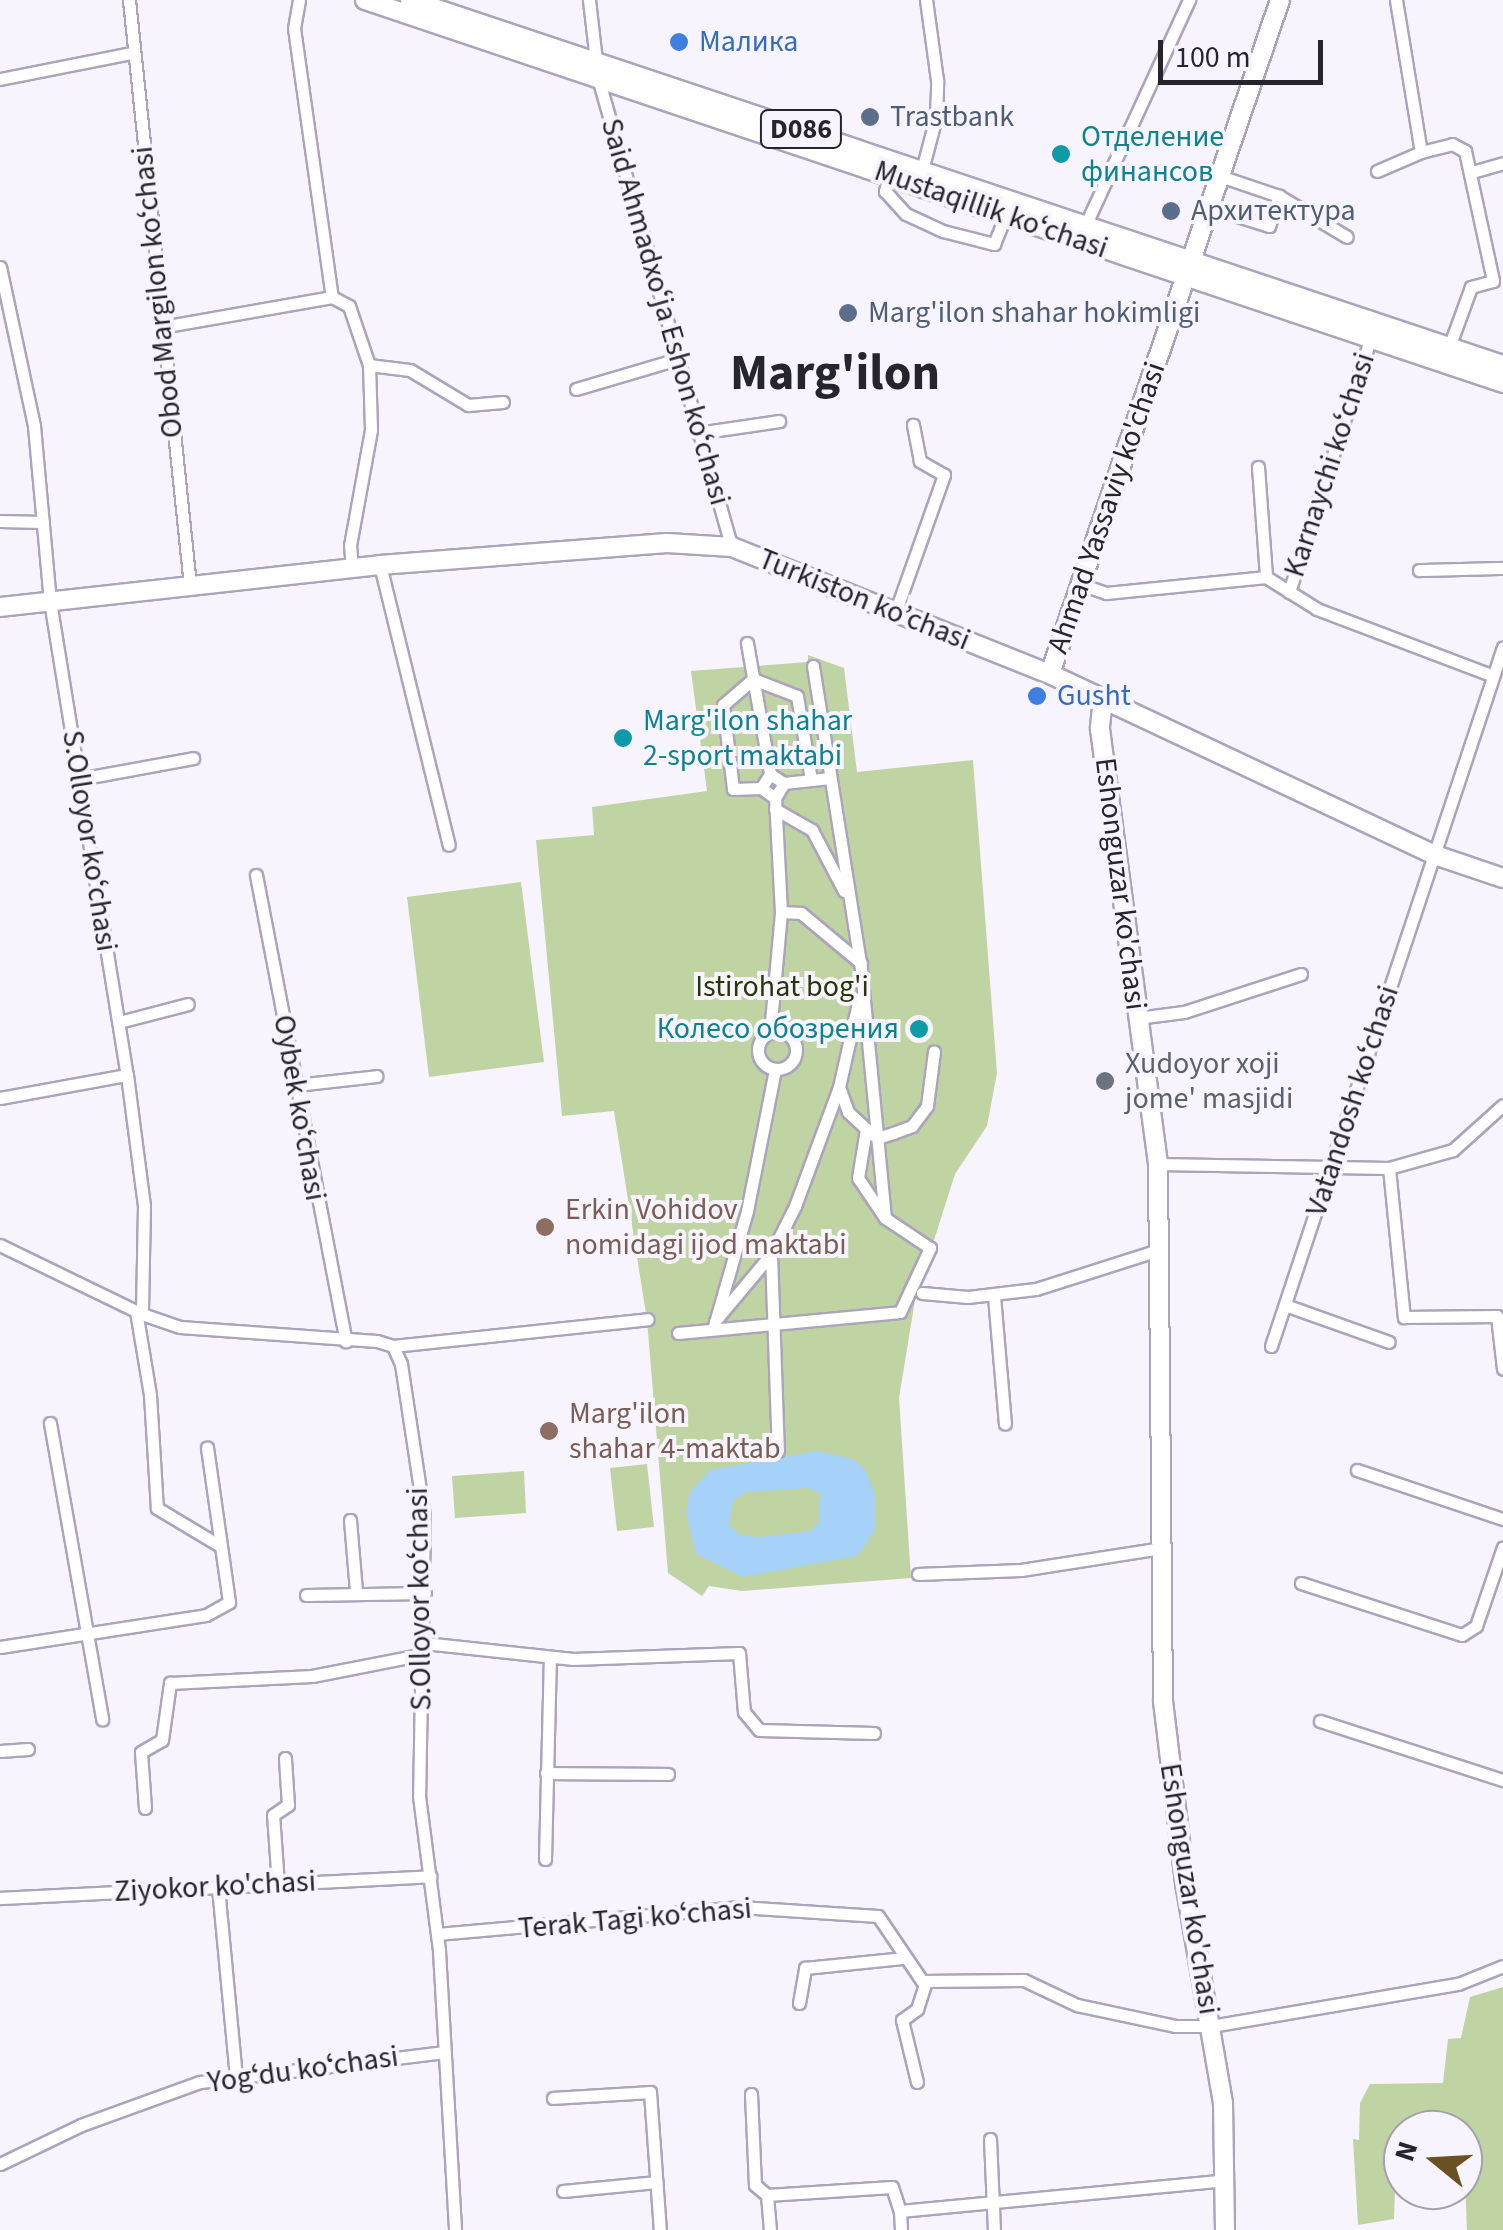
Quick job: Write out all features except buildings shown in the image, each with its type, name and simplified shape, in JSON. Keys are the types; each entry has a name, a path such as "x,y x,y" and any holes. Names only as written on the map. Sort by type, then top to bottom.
{"main road":[{"name":"Mustaqillik koʻchasi","path":"365,0 1006,215 1503,365"},
{"name":"Mustaqillik koʻchasi","path":"410,0 435,4 1085,226 1370,338 1503,383"},
{"name":"Ahmad Yassaviy ko'chasi","path":"1050,674 1280,0"},
{"name":"Turkiston ko’chasi","path":"0,607 380,564 667,543 732,547 894,616 1050,674 1435,855 1503,878"},
{"name":"Eshonguzar ko'chasi","path":"1103,698 1100,729 1158,1164 1163,1701 1210,2026 1227,2180 1225,2230"}],"street":[{"name":"Obod Margilon koʻchasi","path":"129,0 131,52 190,584"},
{"path":"299,0 294,28 332,297"},
{"name":"Said Ahmadxoʻja Eshon koʻchasi","path":"589,0 598,78 732,547"},
{"path":"922,170 938,80 926,0"},
{"path":"1085,226 1189,0"},
{"path":"1396,0 1421,152"},
{"path":"0,79 131,52"},
{"path":"1378,171 1421,152 1456,144 1472,172 1498,283 1472,286 1450,347"},
{"path":"1472,172 1503,163"},
{"path":"889,176 886,191 906,214 943,231 994,244 1006,215"},
{"path":"1220,176 1280,196 1348,238"},
{"path":"1209,207 1269,226 1280,196"},
{"name":"S.Olloyor koʻchasi","path":"0,269 34,426 50,601 119,1022 144,1206 139,1313 150,1395 157,1508 217,1544"},
{"path":"162,327 332,297 348,306 368,365 371,430 350,545 352,568"},
{"name":"Karnaychi koʻchasi","path":"1290,592 1370,338"},
{"path":"576,390 677,359"},
{"path":"368,365 410,370 468,405 502,402"},
{"path":"698,433 780,421"},
{"path":"894,616 944,475 920,461 914,425"},
{"path":"1258,467 1266,578"},
{"path":"0,521 43,522"},
{"path":"380,564 448,845"},
{"path":"1419,570 1503,568"},
{"name":"Karnaychi koʻchasi","path":"1080,584 1106,593 1266,578 1415,650 1493,676"},
{"path":"747,642 770,774 784,784 830,778"},
{"name":"Vatandosh koʻchasi","path":"1271,1346 1503,647"},
{"path":"812,666 862,968 885,1218"},
{"path":"754,679 786,686 797,696 811,780"},
{"path":"754,679 723,706 733,789 760,788 775,804 812,830 850,905"},
{"path":"79,779 193,758"},
{"path":"760,788 770,774"},
{"path":"774,1070 757,1052 770,1033 781,912 775,804 784,784"},
{"name":"Oybek koʻchasi","path":"256,875 346,1341"},
{"path":"781,912 800,913 862,968"},
{"path":"714,1326 771,1254 839,1087 862,968"},
{"path":"1137,1018 1184,1012 1301,974"},
{"path":"119,1022 188,1004"},
{"path":"770,1033 788,1033 797,1048 791,1064 774,1070"},
{"path":"877,1138 912,1126 927,1106 934,1052"},
{"path":"714,1326 747,1211 774,1070"},
{"path":"0,1098 127,1075"},
{"path":"296,1085 377,1076"},
{"path":"839,1087 848,1112 877,1138"},
{"path":"1158,1164 1389,1168 1453,1150 1503,1106"},
{"path":"678,1333 714,1326 900,1312 930,1248 885,1218 858,1178 866,1129"},
{"path":"1389,1168 1404,1317 1500,1316 1503,1369"},
{"path":"0,1245 139,1313 180,1327 394,1346 648,1319"},
{"path":"922,1293 994,1296 1071,1281 1161,1249"},
{"path":"771,1254 777,1324 778,1451"},
{"path":"994,1296 1005,1424"},
{"path":"1285,1306 1388,1342"},
{"name":"S.Olloyor koʻchasi","path":"394,1346 420,1476 425,1593 419,1796 437,1934 455,2230"},
{"path":"50,1423 102,1719"},
{"path":"0,1647 206,1615 229,1602 217,1544 220,1514 207,1448"},
{"path":"1357,1470 1503,1518"},
{"path":"350,1520 356,1591"},
{"path":"1301,1583 1462,1634 1476,1626 1503,1547"},
{"path":"918,1574 1058,1566 1162,1548"},
{"path":"306,1595 356,1591 425,1593"},
{"path":"145,1808 141,1752 162,1740 170,1683 312,1676 424,1649 550,1658 739,1654 744,1712 759,1730 874,1733"},
{"path":"545,1859 550,1658"},
{"path":"1320,1721 1503,1780"},
{"path":"0,1751 28,1749"},
{"path":"278,1884 273,1815 288,1804 284,1758"},
{"path":"546,1773 668,1774"},
{"name":"Ziyokor ko'chasi","path":"0,1898 430,1876"},
{"path":"218,1888 236,2076"},
{"name":"Terak Tagi koʻchasi","path":"437,1934 740,1907 878,1916 904,1958 926,1982"},
{"path":"799,2003 808,1966 904,1958"},
{"path":"916,2082 902,2020 917,2008 926,1982 1024,1980 1091,2009 1175,2026 1210,2026 1458,1984 1503,1966"},
{"name":"Yogʻdu koʻchasi","path":"0,2164 81,2125 200,2082 443,2052"},
{"path":"553,2098 650,2092 660,2230"},
{"path":"751,2094 755,2185 766,2195 770,2230"},
{"path":"990,2139 994,2230"},
{"path":"900,2211 1227,2180"},
{"path":"563,2190 657,2182"},
{"path":"766,2195 892,2187 900,2211 900,2230"}],"green space":[{"name":"Istirohat bog'i","path":"808,655 844,668 857,772 973,760 997,1073 987,1126 955,1174 915,1300 899,1398 911,1578 742,1591 709,1586 702,1596 668,1573 647,1320 614,1111 562,1116 536,840 594,835 592,807 707,791 691,671 808,662"},
{"path":"521,882 544,1062 429,1077 407,897"},
{"path":"647,1464 654,1527 617,1531 610,1468"},
{"path":"524,1471 526,1513 455,1518 452,1476"},
{"path":"1503,1987 1503,2230 1467,2230 1466,2210 1483,2210 1483,2110 1383,2110 1383,2210 1394,2210 1394,2219 1358,2225 1353,2139 1359,2140 1360,2103 1370,2084 1443,2083 1448,2039 1461,2038 1470,1997"}],"water":[{"path":"817,1451 853,1459 866,1471 875,1495 875,1530 857,1556 743,1577 696,1554 686,1513 690,1492 710,1470","holes":["808,1488 820,1493 819,1521 811,1531 760,1537 740,1535 729,1525 733,1501 746,1492"]}],"place":[{"name":"Малика","path":"679,42"},
{"name":"Trastbank","path":"870,117"},
{"name":"Отделение финансов","path":"1061,154"},
{"name":"Архитектура","path":"1171,211"},
{"name":"Marg'ilon shahar hokimligi","path":"848,313"},
{"name":"Gusht","path":"1037,696"},
{"name":"Marg'ilon shahar 2-sport maktabi","path":"623,738"},
{"name":"Колесо обозрения","path":"919,1029"},
{"name":"Xudoyor xoji jome' masjidi","path":"1105,1081"},
{"name":"Erkin Vohidov nomidagi ijod maktabi","path":"545,1227"},
{"name":"Marg'ilon shahar 4-maktab","path":"549,1431"}],"district":[{"name":"Marg'ilon","path":"835,374"}]}
